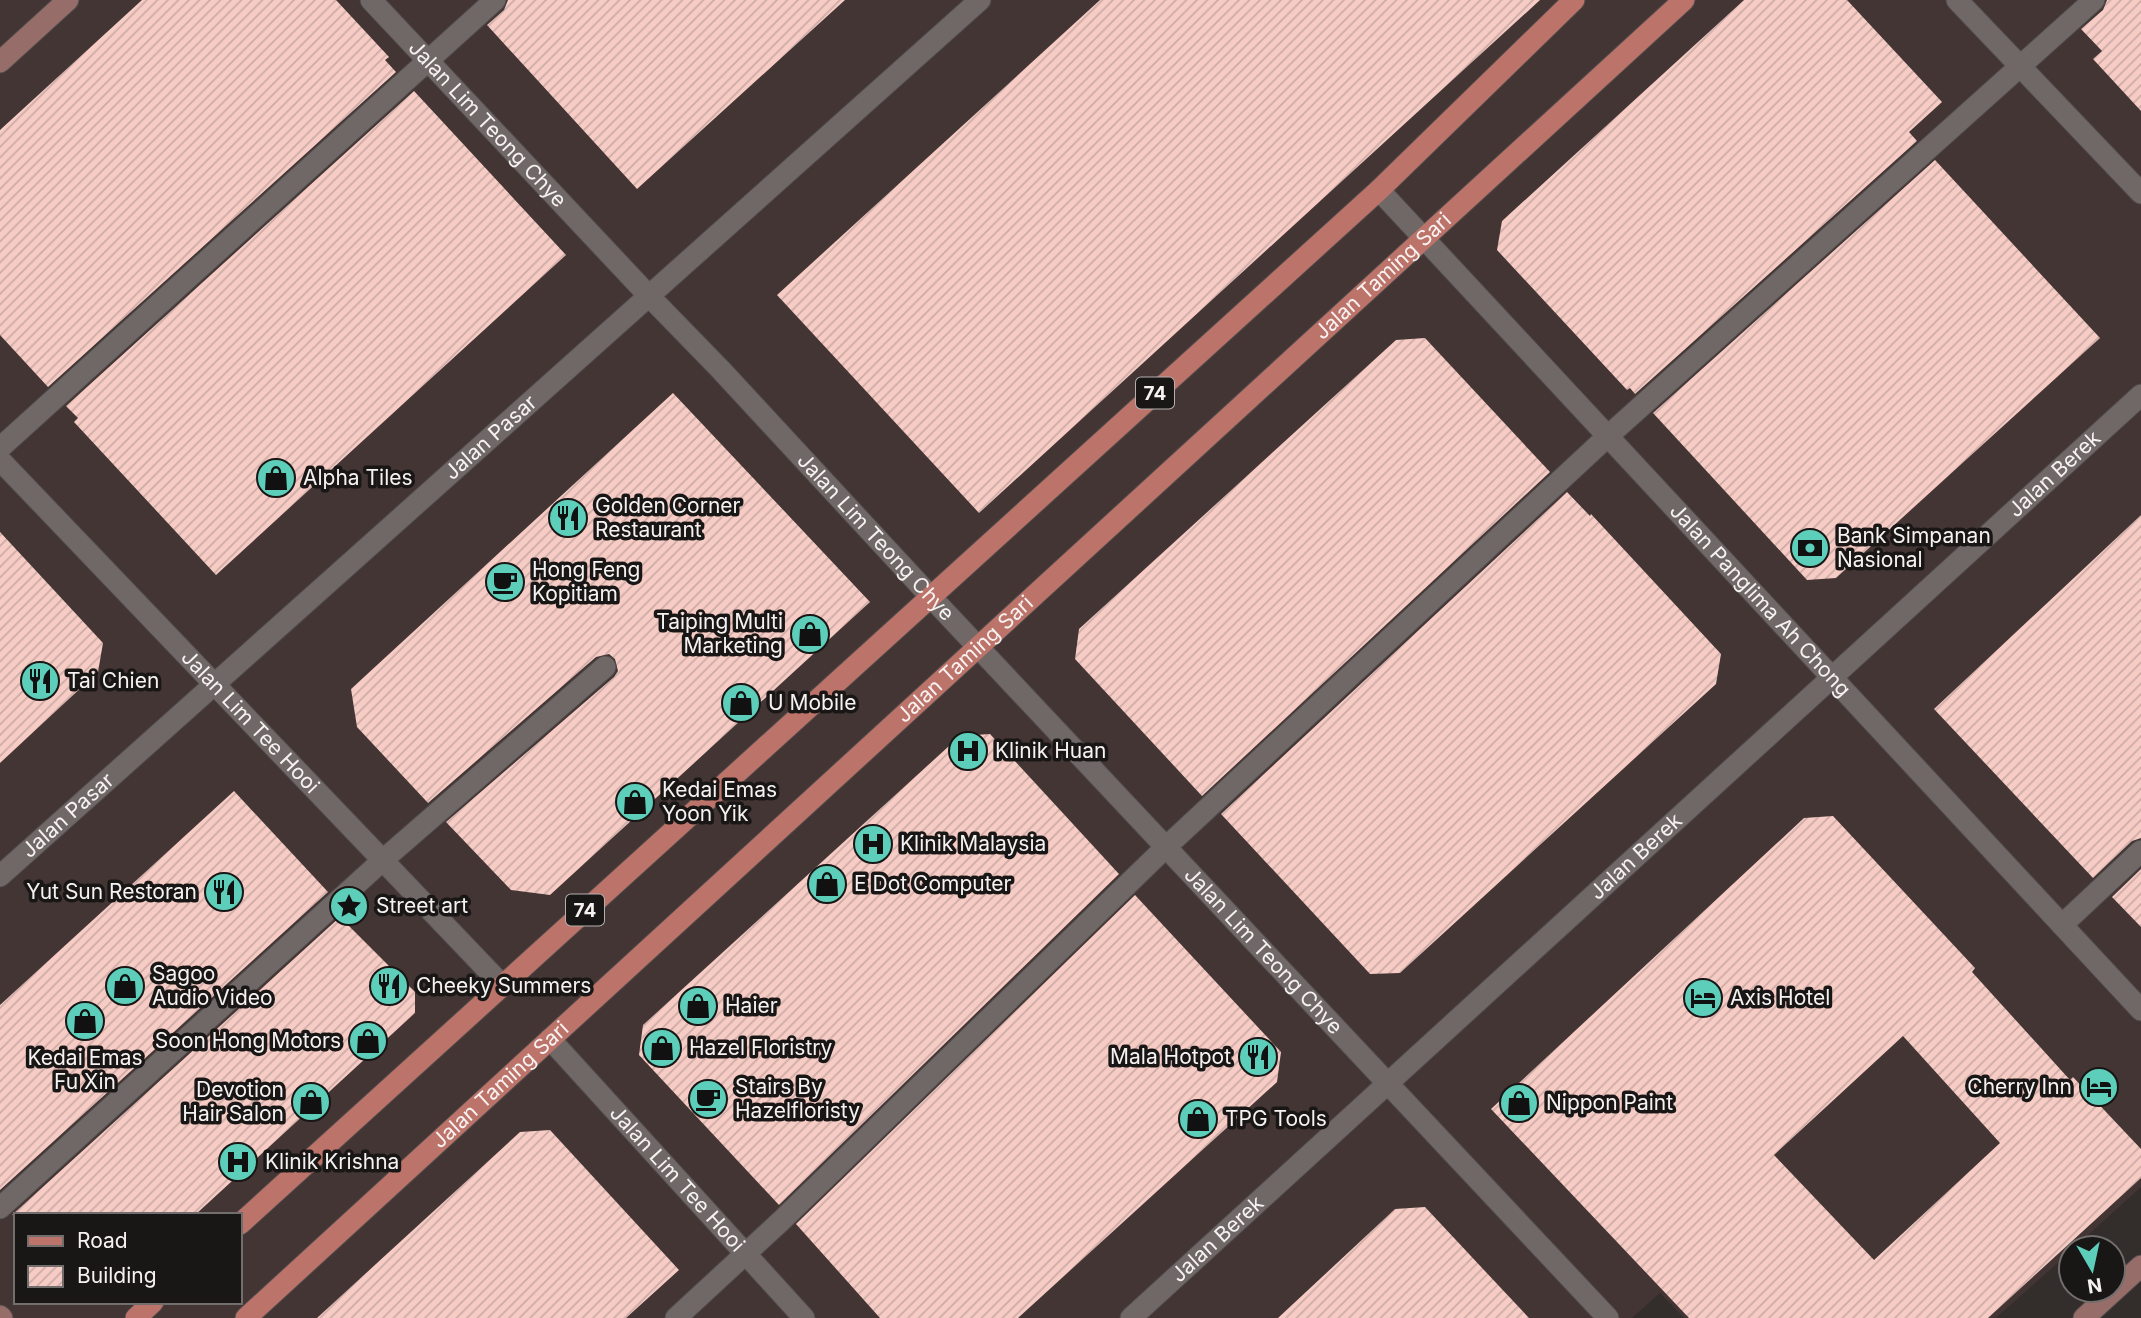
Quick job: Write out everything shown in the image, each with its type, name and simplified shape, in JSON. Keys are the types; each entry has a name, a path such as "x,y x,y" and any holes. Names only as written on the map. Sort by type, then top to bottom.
{"main road":[{"path":"0,62 68,0"},
{"name":"74","path":"242,1222 1379,190 1574,0"},
{"name":"Jalan Taming Sari","path":"246,1318 1684,0"},
{"path":"2084,1318 2141,1266"},
{"path":"136,1318 151,1304"}],"street":[{"name":"Jalan Lim Teong Chye","path":"372,0 1608,1318"},
{"path":"0,448 495,0"},
{"name":"Jalan Pasar","path":"0,876 980,0"},
{"path":"1957,0 2141,193"},
{"path":"676,1318 1166,846 1608,436 2094,0"},
{"name":"Jalan Panglima Ah Chong","path":"1379,190 2141,1010"},
{"name":"Jalan Berek","path":"1131,1318 2141,395"},
{"name":"Jalan Lim Tee Hooi","path":"0,460 502,985"},
{"path":"0,1208 383,860 605,667"},
{"path":"2062,925 2141,851"},
{"name":"Jalan Lim Tee Hooi","path":"550,1039 804,1318"}],"shaded area":[{"path":"0,0 2141,0 2141,1187 2089,1234 2057,1234 2057,1264 1996,1318 1684,1318 1660,1293 1632,1318 0,1318"}],"building":[{"path":"142,0 336,0 389,57 385,60 396,72 48,387 0,335 0,130"},
{"path":"508,0 845,0 637,189 487,25 504,10"},
{"path":"1100,0 1540,0 979,513 777,295"},
{"path":"1744,0 1847,0 1942,102 1909,132 1917,141 1635,394 1630,388 1627,390 1497,250 1502,221"},
{"path":"2107,0 2141,0 2141,111 2093,59 2102,51 2081,29 2103,10"},
{"path":"414,91 566,255 216,575 74,422 78,418 66,406"},
{"path":"1935,160 2100,338 1836,578 1807,580 1653,413"},
{"path":"1425,338 1550,472 1202,796 1075,659 1079,629 1396,340"},
{"path":"673,393 870,602 550,895 511,890 446,822 614,677 618,671 615,659 609,654 596,657 428,803 357,727 351,689"},
{"path":"1567,492 1590,516 1591,514 1721,654 1716,684 1400,973 1370,974 1221,814"},
{"path":"2141,515 2141,838 2132,841 2093,878 1934,709"},
{"path":"0,532 103,643 98,672 0,763"},
{"path":"990,734 1119,874 779,1205 639,1055 643,1025 960,736"},
{"path":"234,791 328,892 0,1190 0,1005"},
{"path":"1833,816 1975,968 1972,972 2070,1080 2073,1077 2141,1149 2141,1178 2080,1234 2057,1234 2057,1255 1988,1318 1689,1318 1491,1109 1804,818","holes":["1903,1036 2000,1143 1874,1260 1774,1155"]},
{"path":"2141,869 2141,927 2112,897"},
{"path":"1135,895 1281,1052 1277,1082 1018,1318 880,1318 796,1224"},
{"path":"340,917 415,992 415,1013 197,1213 14,1213"},
{"path":"550,1130 679,1270 626,1318 317,1318 520,1132"},
{"path":"1425,1207 1529,1318 1278,1318 1395,1209"}],"place":[{"name":"Alpha Tiles","path":"276,478"},
{"name":"Golden Corner Restaurant","path":"568,518"},
{"name":"Bank Simpanan Nasional","path":"1810,548"},
{"name":"Hong Feng Kopitiam","path":"505,582"},
{"name":"Taiping Multi Marketing","path":"810,634"},
{"name":"Tai Chien","path":"40,681"},
{"name":"U Mobile","path":"741,703"},
{"name":"Klinik Huan","path":"968,751"},
{"name":"Kedai Emas Yoon Yik","path":"635,802"},
{"name":"Klinik Malaysia","path":"873,844"},
{"name":"E Dot Computer","path":"827,884"},
{"name":"Yut Sun Restoran","path":"224,892"},
{"name":"Street art","path":"349,906"},
{"name":"Sagoo Audio Video","path":"125,986"},
{"name":"Cheeky Summers","path":"389,986"},
{"name":"Axis Hotel","path":"1703,998"},
{"name":"Haier","path":"698,1006"},
{"name":"Kedai Emas Fu Xin","path":"85,1021"},
{"name":"Soon Hong Motors","path":"368,1041"},
{"name":"Hazel Floristry","path":"662,1048"},
{"name":"Mala Hotpot","path":"1258,1057"},
{"name":"Cherry Inn","path":"2099,1087"},
{"name":"Stairs By Hazelfloristy","path":"708,1099"},
{"name":"Devotion Hair Salon","path":"311,1102"},
{"name":"Nippon Paint","path":"1519,1103"},
{"name":"TPG Tools","path":"1198,1119"},
{"name":"Klinik Krishna","path":"238,1162"}]}
